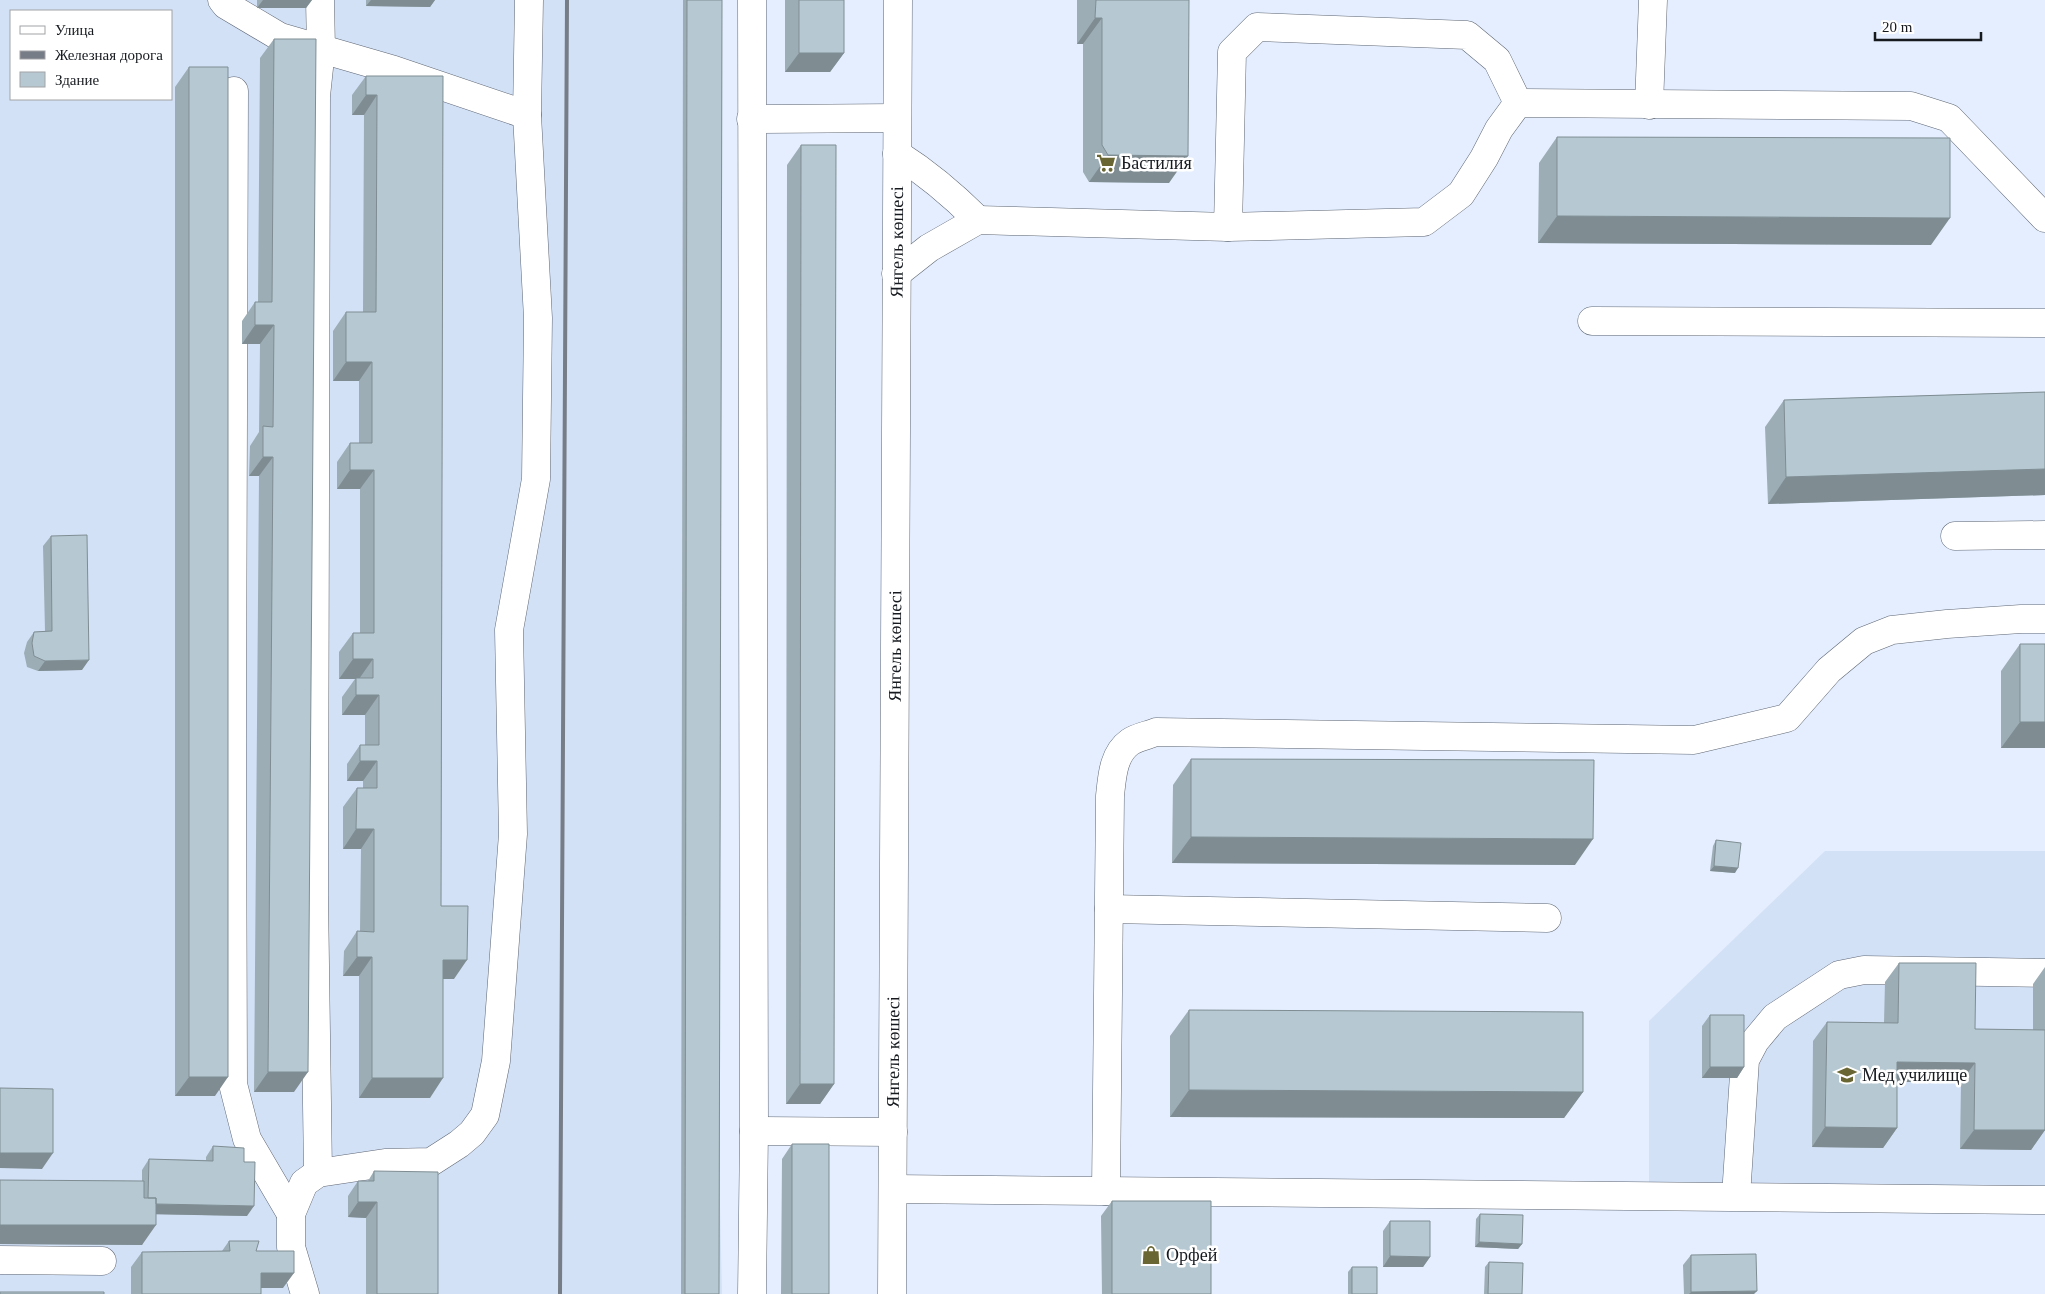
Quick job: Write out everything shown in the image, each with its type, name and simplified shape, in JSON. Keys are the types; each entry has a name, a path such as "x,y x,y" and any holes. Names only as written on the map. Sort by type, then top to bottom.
{"street":[{"path":"222,0 226,5 280,37 394,70 527,115"},
{"path":"318,1173 314,896 316,96 321,49 320,0"},
{"path":"305,1294 291,1247 291,1214 304,1183 318,1173 385,1163 432,1162 472,1133 485,1116 496,1061 514,834 508,630 536,479 538,318 527,115 529,0"},
{"path":"752,0 754,1131 752,1294"},
{"name":"Янгель көшесі","path":"892,1294 898,0"},
{"path":"1648,105 1653,0"},
{"path":"1228,228 1232,52 1258,27 1467,35 1497,60 1518,103"},
{"path":"234,91 233,1084 247,1139 291,1214"},
{"path":"1518,103 1911,106 1949,118 2045,218"},
{"path":"896,274 929,248 978,220 1228,228 1424,222 1461,194 1499,129 1518,103"},
{"path":"751,119 897,118"},
{"path":"897,154 920,168 952,194 978,220"},
{"path":"1592,321 2045,323"},
{"path":"1955,536 2045,535"},
{"path":"1106,1191 1112,771 1119,754 1130,741 1156,732 1694,740 1787,718 1829,670 1864,641 1892,630 1947,624 2045,619"},
{"path":"1109,909 1547,918"},
{"path":"1736,1196 1745,1060 1755,1040 1775,1017 1839,975 1864,970 2045,973"},
{"path":"754,1131 892,1132"},
{"path":"892,1189 2045,1200"},
{"path":"0,1260 102,1261"}],"shaded area":[{"path":"0,0 693,0 722,1294 0,1294"},
{"name":"Мед училище","path":"1825,851 2045,851 2045,1200 1649,1196 1649,1021"}],"building":[{"path":"687,0 722,0 719,1294 685,1294"},
{"path":"799,0 844,0 844,53 799,53"},
{"path":"1096,0 1189,0 1188,156 1108,155 1102,145 1102,18 1095,18"},
{"path":"274,39 316,39 308,1072 268,1072 273,457 263,457 263,426 273,427 274,325 255,325 255,302 272,302"},
{"path":"189,67 228,67 228,1077 189,1077"},
{"path":"366,76 443,76 441,906 468,906 467,960 443,960 443,1078 372,1078 372,957 357,957 357,931 374,932 374,829 356,829 357,788 377,788 377,761 360,761 360,745 379,745 379,695 356,695 356,678 373,678 373,659 353,659 353,633 374,633 374,470 350,470 350,443 372,443 372,362 346,362 346,312 376,312 377,95 366,95"},
{"path":"1557,137 1950,138 1950,218 1557,216"},
{"path":"801,145 836,145 834,1084 800,1084"},
{"path":"2045,392 2045,469 1786,477 1784,400"},
{"path":"87,535 89,660 45,661 34,656 32,643 34,632 52,631 51,536"},
{"path":"2020,644 2045,644 2045,722 2020,722"},
{"path":"1191,759 1594,760 1593,839 1191,837"},
{"path":"1716,840 1741,843 1738,868 1714,866"},
{"path":"1899,963 1976,963 1975,1029 2045,1030 2045,1130 1974,1130 1975,1063 1897,1062 1897,1128 1825,1127 1827,1022 1898,1023"},
{"path":"1189,1010 1583,1012 1583,1092 1189,1090"},
{"path":"1710,1015 1744,1015 1744,1067 1710,1067"},
{"path":"0,1088 53,1089 53,1153 0,1153"},
{"path":"792,1144 829,1144 829,1294 792,1294"},
{"path":"213,1146 244,1148 244,1162 255,1162 254,1206 156,1204 156,1198 148,1198 149,1159 213,1161"},
{"path":"374,1171 438,1172 438,1294 377,1294 377,1202 358,1202 358,1181 374,1181"},
{"path":"0,1180 144,1181 144,1198 156,1198 156,1225 0,1225"},
{"name":"Орфей","path":"1112,1201 1211,1201 1211,1294 1112,1294"},
{"path":"1480,1214 1523,1215 1522,1244 1479,1242"},
{"path":"1390,1221 1430,1221 1430,1257 1390,1256"},
{"path":"229,1241 259,1241 256,1251 294,1251 294,1273 261,1273 261,1294 142,1294 142,1252 230,1251"},
{"path":"1756,1254 1757,1291 1691,1292 1691,1255"},
{"path":"1489,1262 1523,1263 1522,1294 1488,1294"},
{"path":"1352,1267 1377,1267 1377,1294 1352,1294"},
{"path":"0,1292 104,1292 104,1294 0,1294"}],"railway":[{"path":"560,1294 567,0"}],"place":[{"name":"Бастилия","path":"1106,163"},
{"name":"Мед училище","path":"1847,1075"},
{"name":"Орфей","path":"1151,1255"}]}
